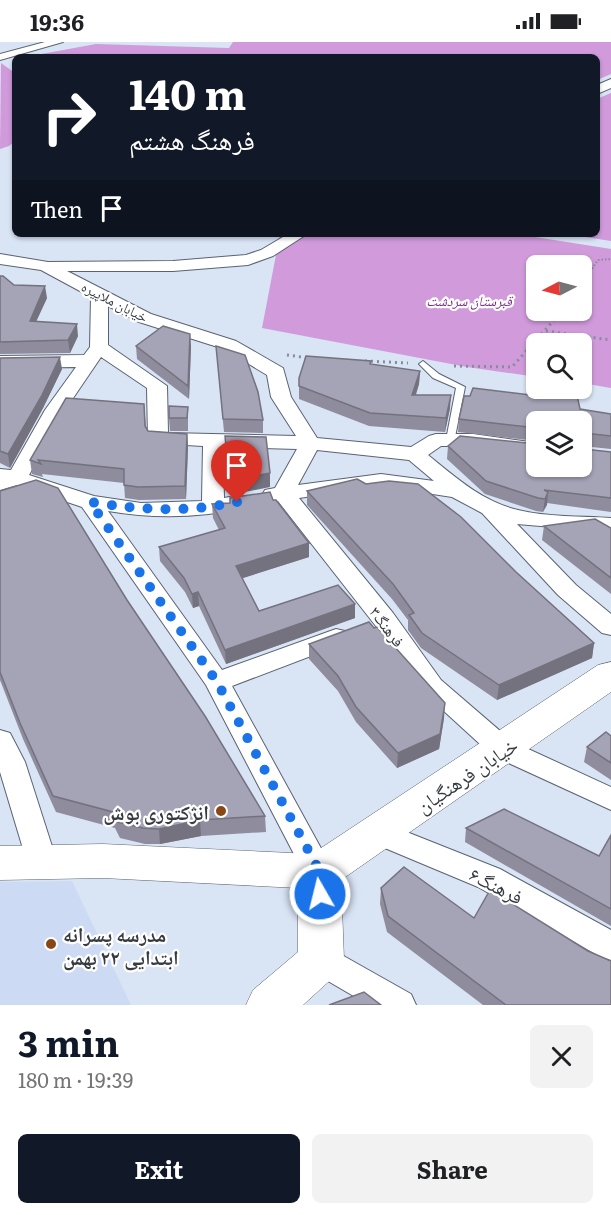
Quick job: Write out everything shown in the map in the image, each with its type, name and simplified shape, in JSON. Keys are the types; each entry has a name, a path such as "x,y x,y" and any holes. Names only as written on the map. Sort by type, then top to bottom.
{"street":[{"path":"0,57 58,42"},
{"path":"45,266 173,266 248,260 267,253 294,237"},
{"name":"خیابان ملاپیره","path":"1,262 45,266 145,318 230,345 276,372 281,397 310,443"},
{"path":"100,293 94,354 6,479 90,502 141,510 213,507 283,493 381,480 458,491"},
{"path":"0,362 94,354 157,386 158,439 310,443 415,454 458,491 490,508 516,517 611,525"},
{"path":"213,440 213,507"},
{"path":"415,454 436,440 526,447"},
{"path":"283,493 310,443"},
{"name":"فرهنگ۳","path":"283,493 384,619 432,686 503,749 611,799"},
{"path":"90,502 217,682 320,872 321,960 270,1005"},
{"path":"490,508 567,590 611,627"},
{"path":"217,682 384,619"},
{"name":"خیابان فرهنگیان","path":"320,872 611,674"},
{"path":"0,740 11,762 42,862"},
{"name":"فرهنگ۶","path":"379,833 489,878 611,946"},
{"path":"0,862 103,861 320,872"},
{"path":"321,960 399,1005"}],"lane":[{"path":"423,364 436,376 461,387 451,440"}],"path":[{"path":"592,269 598,260 611,259"},
{"path":"356,360 512,367 554,321"},
{"path":"546,331 611,340"},
{"path":"230,345 311,358"}],"shaded area":[{"name":"مدرسه پسرانه ابتدایی ۲۲ بهمن","path":"72,881 131,1005 0,1005 0,882"}],"green space":[{"path":"233,42 611,42 611,74 600,79 600,54 41,54 96,44 229,48"},
{"path":"1,63 12,71 12,144 0,149"},
{"path":"611,93 611,241 585,237 600,237 600,98"},
{"name":"قبرستان سردشت","path":"279,237 535,237 611,249 611,388 592,385 592,333 526,333 526,375 467,367 262,328"}],"building":[{"path":"0,276 14,285 45,286 30,321 77,324 68,340 0,342"},
{"path":"163,326 190,334 188,386 136,346"},
{"path":"216,346 245,355 258,392 263,420 223,419"},
{"path":"306,356 371,361 370,364 420,371 412,395 451,395 446,418 370,413 299,386 299,378"},
{"path":"60,357 42,395 8,454 0,451 0,358"},
{"path":"473,388 526,394 526,399 578,399 580,409 611,414 611,436 592,434 592,411 526,411 526,427 459,419 464,396 470,396"},
{"path":"66,398 144,404 145,426 148,431 187,434 185,486 124,485 124,469 38,460 41,464 30,460"},
{"path":"169,406 188,407 187,418 169,418"},
{"path":"225,436 266,437 270,473 229,481"},
{"path":"460,436 526,443 526,477 592,477 592,450 611,452 611,498 544,490 548,492 545,499 538,498 486,481 448,446"},
{"path":"357,479 366,484 389,481 418,484 461,517 516,572 594,643 499,685 422,633 409,615 414,613 393,584 307,491"},
{"path":"36,480 58,488 127,600 205,716 265,816 200,820 159,829 143,828 118,822 113,812 53,796 0,672 0,491"},
{"path":"270,492 273,500 276,500 309,543 236,566 259,611 338,585 355,604 225,650 198,592 192,594 184,578 159,547 225,528 212,504 230,503 230,498"},
{"path":"595,519 611,528 611,578 544,526"},
{"path":"369,622 374,628 377,627 445,703 440,734 398,753 356,707 338,676 309,644"},
{"path":"606,732 611,736 611,763 587,747"},
{"path":"504,809 599,856 611,835 611,909 466,828"},
{"path":"404,867 474,918 490,890 588,951 611,961 611,1005 506,1005 388,916 381,888"},
{"path":"364,992 381,1005 329,1005"}],"place":[{"name":"انژکتوری بوش","path":"221,811"},
{"name":"مدرسه پسرانه ابتدایی ۲۲ بهمن","path":"51,944"}],"route":[{"path":"237,502 213,507 141,510 90,502 217,682 320,872 320,894"}]}
